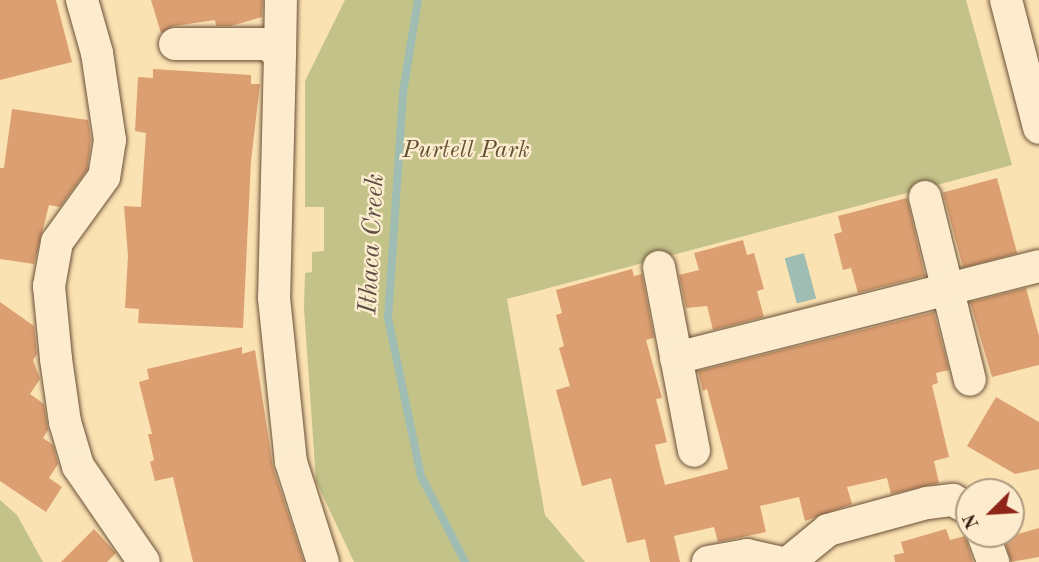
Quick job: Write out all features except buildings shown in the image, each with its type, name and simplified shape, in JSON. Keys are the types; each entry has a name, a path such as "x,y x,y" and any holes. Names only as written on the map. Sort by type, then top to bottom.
{"street":[{"path":"82,0 97,53 110,140 104,177 57,242 50,286 56,359 65,422 78,466 144,562"},
{"path":"281,0 274,298 291,462 323,562"},
{"path":"1006,0 1039,128"},
{"path":"175,44 268,44 280,55"},
{"path":"925,197 970,380"},
{"path":"659,267 694,451"},
{"path":"676,358 1039,267"},
{"path":"789,562 828,530 927,503 955,501"},
{"path":"708,562 747,555 778,562"}],"green space":[{"name":"Purtell Park","path":"345,0 966,0 1012,165 507,299 545,515 585,562 354,562 316,481 304,308 305,273 312,272 312,252 324,251 324,207 305,207 305,81"},
{"path":"0,500 17,515 43,562 0,562"}],"water":[{"path":"804,253 816,298 797,304 785,258"}],"waterway":[{"name":"Ithaca Creek","path":"418,0 403,93 388,318 421,476 465,562"}]}
